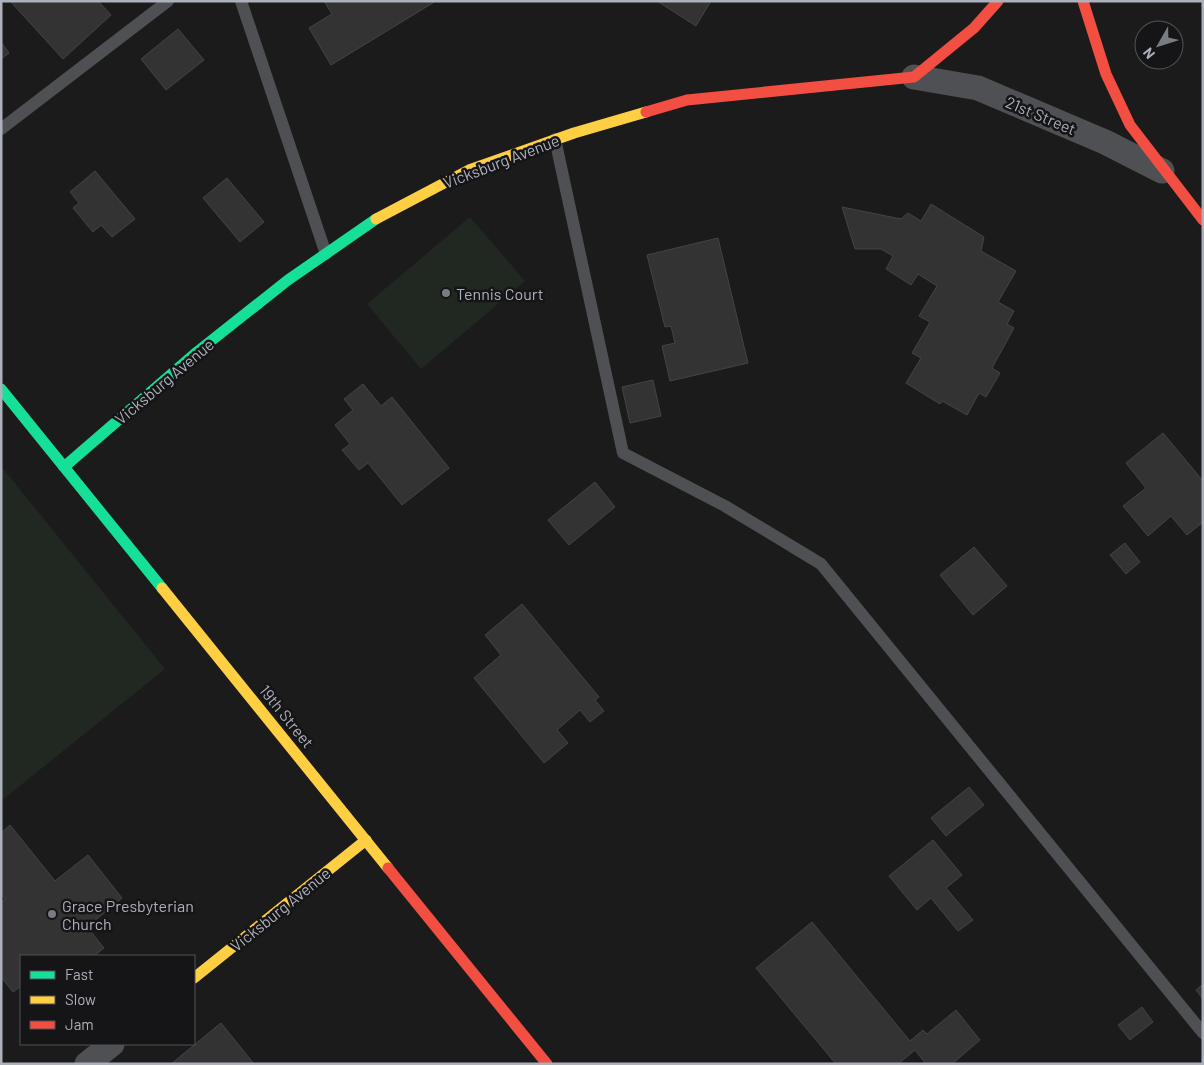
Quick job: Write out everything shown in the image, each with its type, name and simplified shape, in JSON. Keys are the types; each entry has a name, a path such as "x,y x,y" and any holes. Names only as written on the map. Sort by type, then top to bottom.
{"street":[{"path":"914,77 974,28 998,1"},
{"name":"21st Street","path":"1083,1 1106,74 1130,126 1162,171 1203,220"},
{"name":"Vicksburg Avenue","path":"64,467 197,352 326,254 384,213 469,170 556,139 687,100 914,77"},
{"name":"21st Street","path":"914,77 978,88 1105,142 1162,171"},
{"name":"19th Street","path":"1,389 547,1064"},
{"name":"Vicksburg Avenue","path":"195,977 366,840"},
{"path":"87,1064 111,1045"}],"lane":[{"path":"1,129 168,1"},
{"path":"241,1 326,254"},
{"path":"556,139 623,453 725,506 821,564 1203,1033"}],"shaded area":[{"name":"Tennis Court","path":"470,217 525,281 421,369 367,304"},
{"path":"1,466 165,669 1,801"}],"building":[{"path":"10,1 98,1 111,15 63,59"},
{"path":"324,1 436,1 331,65 309,28 332,14"},
{"path":"657,1 711,1 696,26"},
{"path":"178,29 204,60 166,90 141,59"},
{"path":"1,42 9,53 1,59"},
{"path":"95,171 135,219 112,237 101,225 93,232 73,208 79,203 70,192"},
{"path":"227,178 264,222 240,242 203,198"},
{"path":"931,204 984,237 981,251 1016,271 998,302 1014,311 1007,324 1014,328 992,368 1000,373 986,397 979,393 967,415 942,401 940,404 906,383 921,358 912,353 930,322 919,316 937,286 918,274 911,285 886,269 893,256 881,249 855,249 842,207 901,219 908,213 921,221"},
{"path":"718,238 748,363 670,381 662,346 675,343 671,326 665,327 647,255"},
{"path":"653,380 661,416 630,423 622,387"},
{"path":"363,384 381,406 392,397 449,468 402,505 368,463 359,470 342,450 350,444 335,425 353,410 344,399"},
{"path":"1163,433 1203,481 1203,522 1187,535 1171,516 1148,536 1123,506 1146,488 1126,463"},
{"path":"595,482 615,507 569,545 548,520"},
{"path":"1125,543 1140,562 1126,574 1110,555"},
{"path":"974,547 1007,586 973,615 940,575"},
{"path":"522,604 599,697 595,700 604,711 590,722 580,710 557,730 568,743 544,763 474,678 501,655 485,635"},
{"path":"969,787 984,805 946,836 931,818"},
{"name":"Grace Presbyterian Church","path":"10,825 55,881 88,855 122,898 87,927 104,948 95,955 20,955 20,987 13,992 1,977 1,902 5,899 1,894 1,833"},
{"path":"933,840 962,875 946,888 973,920 958,931 931,898 917,910 889,876"},
{"path":"812,922 910,1041 923,1030 927,1034 956,1010 980,1040 952,1064 926,1064 915,1050 898,1064 836,1064 756,968"},
{"path":"1203,984 1203,999 1196,990"},
{"path":"1142,1007 1153,1022 1130,1040 1118,1025"},
{"path":"221,1023 254,1064 171,1064"}],"traffic: fast":[{"path":"64,467 197,352 288,280 376,219"},
{"path":"1,389 162,588"}],"traffic: slow":[{"path":"376,219 469,170 574,133 646,112"},
{"path":"162,588 388,868"},
{"path":"195,977 366,840"}],"traffic: jam":[{"path":"646,112 687,100 914,77 974,28 998,1"},
{"path":"1083,1 1106,74 1130,125 1203,220"},
{"path":"388,868 547,1064"}],"place":[{"name":"Tennis Court","path":"446,293"},
{"name":"Grace Presbyterian Church","path":"52,914"}]}
